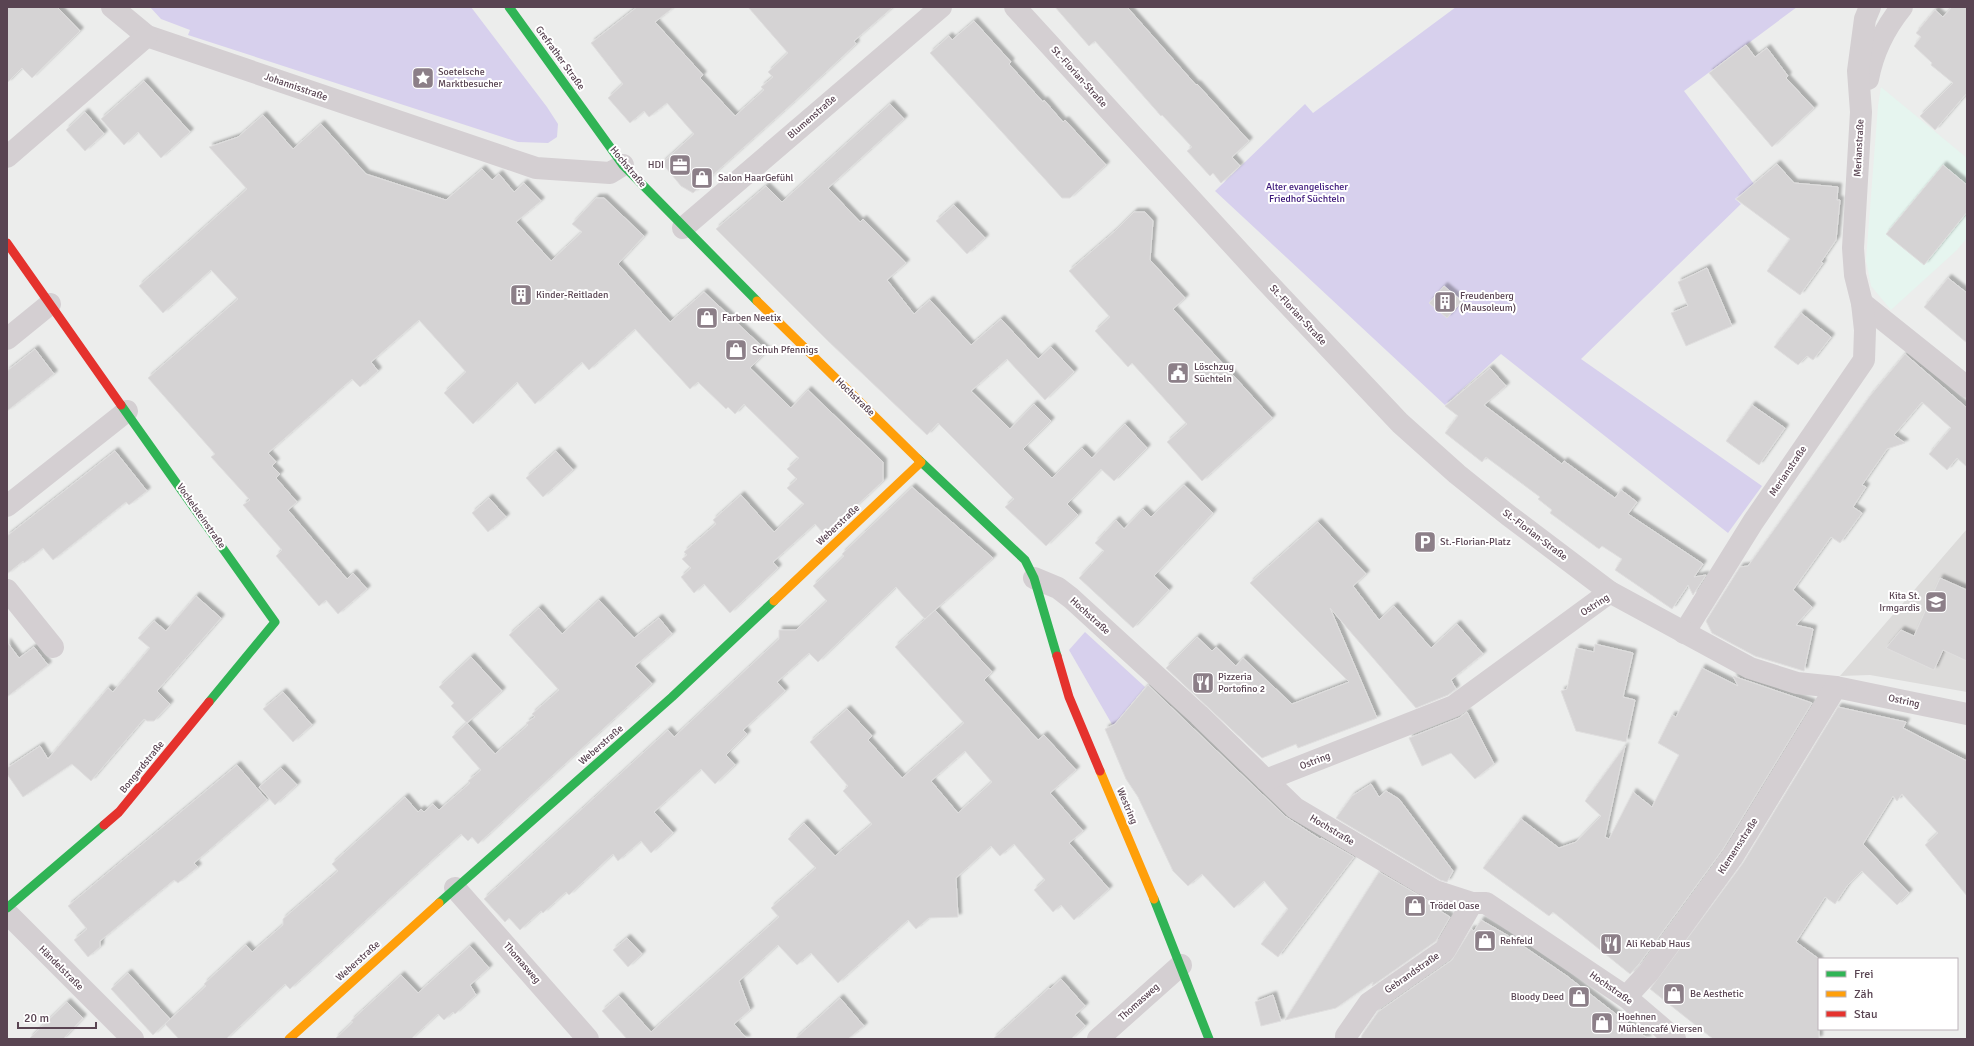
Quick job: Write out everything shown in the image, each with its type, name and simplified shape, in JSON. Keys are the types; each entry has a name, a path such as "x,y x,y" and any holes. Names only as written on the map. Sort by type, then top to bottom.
{"street":[{"path":"7,157 146,36 112,7"},
{"name":"Grefrather Straße","path":"509,7 578,102"},
{"name":"Blumenstraße","path":"683,228 941,7"},
{"name":"St.-Florian-Straße","path":"1015,7 1260,275 1400,423 1457,474 1508,515 1610,592"},
{"name":"Merianstraße","path":"1684,632 1753,522 1864,360 1865,330 1862,303 1855,275 1853,248 1861,112 1858,71 1866,18 1870,7"},
{"name":"Merianstraße","path":"1861,112 1869,72 1880,41 1889,23 1902,7"},
{"name":"Johannisstraße","path":"146,36 536,168 610,173 623,164"},
{"name":"Hochstraße","path":"578,102 623,164 683,228 921,462 1016,549 1025,560 1034,578 1058,588 1071,598 1199,715 1295,808 1435,891 1472,903 1486,903 1626,996 1675,1039"},
{"name":"Vockelsteinstraße","path":"7,243 276,622"},
{"path":"1862,303 1967,387"},
{"path":"7,339 50,304"},
{"path":"7,506 127,411"},
{"name":"Weberstraße","path":"289,1039 455,888 672,698 921,462"},
{"name":"Westring","path":"1034,578 1069,697 1181,965 1210,1039"},
{"path":"7,590 53,647"},
{"name":"Ostring","path":"1266,780 1454,706 1610,592 1750,668 1797,683 1836,687 1967,714"},
{"name":"Bongardstraße","path":"7,908 119,812 276,622"},
{"name":"Klemensstraße","path":"1626,996 1649,972 1733,856 1836,687"},
{"name":"Thomasweg","path":"455,888 588,1039"},
{"name":"Gebrandstraße","path":"1346,1039 1346,1036 1368,1003 1445,950 1472,903"},
{"name":"Händelstraße","path":"7,913 133,1039"},
{"name":"Thomasweg","path":"1098,1039 1181,965"}],"shaded area":[{"path":"1881,87 1967,158 1967,238 1957,250 1891,310 1871,286 1866,260 1878,106"},
{"name":"Kita St. Irmgardis","path":"1967,529 1967,692 1870,675 1840,676"}],"green space":[{"path":"150,7 471,7 547,107 558,124 557,137 548,143 518,142 188,35 190,30 161,19"},
{"name":"Alter evangelischer Friedhof Süchteln","path":"1456,7 1797,7 1684,91 1754,184 1735,199 1741,204 1581,359 1762,486 1728,533 1501,354 1445,405 1215,191 1305,104 1313,113"},
{"path":"1085,632 1145,687 1113,726 1069,650"}],"building":[{"path":"7,7 57,7 80,31 32,78 22,68 7,83"},
{"path":"637,7 674,7 655,22 703,75 700,78 735,116 764,90 761,87 773,77 768,72 788,53 748,7 893,7 854,41 856,44 795,101 693,193 681,186 662,163 694,134 667,103 649,117 644,111 630,123 608,98 623,84 591,43"},
{"path":"1055,7 1127,7 1196,85 1197,84 1249,141 1232,157 1240,166 1221,183 1213,173 1210,176 1187,151 1192,147 1162,115 1161,116 1095,41 1089,46"},
{"path":"1952,7 1967,7 1967,95 1966,94 1935,130 1920,116 1953,83 1931,65 1932,63 1914,46 1921,37 1916,33 1935,10 1943,17"},
{"path":"974,21 1011,62 1009,64 1043,102 1044,100 1063,122 1065,120 1106,165 1070,198 1062,198 930,53 949,36 952,40"},
{"path":"1746,45 1755,57 1767,48 1788,76 1786,78 1814,108 1772,147 1709,73"},
{"path":"144,81 190,132 161,158 138,132 124,145 101,119"},
{"path":"890,104 904,119 828,188 860,222 863,219 906,263 887,280 914,314 930,300 971,345 1001,319 1038,359 1051,347 1074,372 1045,400 1007,359 971,391 1010,429 1034,404 1051,421 1023,449 1052,478 1082,448 1092,458 1125,424 1147,448 1114,481 1101,469 1067,504 1078,515 1046,546 1005,507 1014,499 938,423 927,435 827,340 716,229 766,186 782,202"},
{"path":"85,112 104,134 85,151 66,130"},
{"path":"263,115 293,149 321,124 366,174 446,200 482,169 492,180 499,174 514,192 524,183 541,201 516,222 551,261 582,232 572,224 596,198 604,198 644,236 618,264 670,322 704,292 767,351 750,368 791,408 808,390 883,462 883,481 825,535 815,524 773,562 778,568 730,613 704,584 694,593 681,577 691,568 682,559 687,555 684,552 716,524 713,520 741,495 774,532 804,504 787,488 797,479 787,469 799,458 744,404 735,414 728,407 726,409 698,382 690,389 635,329 589,370 582,362 535,404 517,382 473,424 444,393 466,372 419,320 371,362 378,371 360,387 352,379 268,453 276,462 272,466 280,474 276,478 297,502 288,510 347,579 353,573 367,589 338,614 326,600 319,606 276,556 282,550 243,505 250,500 211,457 215,454 148,378 238,299 211,270 163,313 139,286 247,189 209,147 238,137"},
{"path":"1777,164 1794,183 1838,187 1837,200 1840,200 1836,240 1821,262 1823,263 1800,295 1767,271 1790,239 1736,199"},
{"path":"1943,165 1967,185 1967,212 1924,265 1886,234"},
{"path":"954,205 985,238 967,254 936,221"},
{"path":"1134,212 1145,212 1153,221 1150,260 1185,298 1173,309 1272,418 1202,481 1167,442 1187,424 1132,363 1128,367 1095,331 1110,317 1069,271 1114,232"},
{"path":"1707,268 1732,326 1686,346 1671,313 1688,306 1678,282"},
{"path":"1948,278 1967,293 1967,343 1924,307"},
{"name":"Freudenberg (Mausoleum)","path":"1444,286 1462,301 1447,318 1429,303"},
{"path":"1801,313 1831,337 1813,360 1807,356 1798,365 1774,347"},
{"path":"35,349 54,374 7,411 7,371"},
{"path":"1905,354 1967,408 1967,467 1957,458 1947,470 1929,454 1951,428 1922,402 1894,435 1905,443 1887,449 1862,485 1866,487 1853,507 1862,513 1840,543 1831,537 1793,590 1812,607 1796,625 1813,629 1804,671 1755,656 1712,633 1706,621 1740,567 1748,566 1870,396"},
{"path":"1490,368 1506,386 1484,405 1562,464 1564,461 1615,498 1621,490 1637,502 1628,514 1703,564 1694,577 1706,575 1693,595 1688,585 1672,609 1615,570 1622,559 1602,546 1599,549 1550,513 1552,510 1538,499 1540,497 1486,457 1482,462 1445,433 1458,416 1445,406"},
{"path":"1752,405 1785,428 1759,465 1726,441"},
{"path":"115,451 147,491 129,505 126,502 53,560 43,548 7,574 7,536"},
{"path":"556,451 573,470 543,497 526,478"},
{"path":"1184,485 1213,513 1154,576 1169,590 1133,628 1079,578 1104,551 1095,543 1116,520 1124,529 1143,509 1151,517"},
{"path":"912,487 993,558 925,619 896,587 818,662 809,653 777,682 785,691 743,730 747,734 726,755 735,765 715,784 701,769 654,812 673,833 651,853 641,841 618,861 613,854 569,895 566,892 543,913 541,911 520,930 509,918 505,922 484,899 668,730 674,737 779,639 779,630 796,630 827,601 813,586 844,556 842,554"},
{"path":"489,498 506,517 488,532 472,513"},
{"path":"1318,522 1366,574 1353,586 1379,620 1394,606 1431,648 1457,624 1483,654 1451,680 1456,689 1448,695 1416,708 1330,608 1377,718 1298,748 1296,744 1262,758 1166,668 1197,637 1212,651 1216,647 1236,666 1243,658 1292,704 1349,682 1250,583"},
{"path":"1940,578 1967,590 1967,661 1943,650 1934,670 1886,648 1901,630 1914,636"},
{"path":"196,596 221,618 157,691 170,704 154,721 147,721 144,719 91,781 72,764 23,797 7,774 7,768 40,746 48,759 108,688 113,692 150,648 138,638 154,621 166,631"},
{"path":"599,600 634,638 659,618 672,634 635,666 652,684 478,844 472,837 468,841 461,834 290,989 285,984 226,1039 179,1039 165,1024 206,986 204,984 246,945 252,952 283,925 283,919 338,871 332,864 405,797 418,812 421,809 424,812 433,804 439,810 470,783 468,781 481,770 452,737 467,723 495,754 528,725 526,723 535,717 532,714 559,690 509,635 539,608 562,634"},
{"path":"935,610 992,672 984,680 1038,740 1044,735 1076,770 1050,793 1083,831 1069,843 1109,889 1074,920 1061,905 1053,912 1034,890 1045,880 1014,844 1000,856 991,846 956,878 958,917 929,918 916,929 908,920 838,983 811,953 797,965 778,945 739,981 750,1010 734,1024 747,1039 627,1039 602,1011 619,996 651,1032 779,917 771,908 816,868 788,839 804,823 835,856 872,824 843,791 848,786 810,742 847,709 872,736 868,740 902,778 964,723 895,647","holes":["965,751 992,782 958,813 931,781"]},
{"path":"7,642 19,658 34,647 48,665 7,697"},
{"path":"1595,644 1633,653 1623,697 1635,700 1626,742 1576,731 1561,691 1567,689 1576,648 1594,652"},
{"path":"471,657 502,691 467,723 451,706 454,703 439,687"},
{"path":"1702,668 1738,686 1733,676 1812,703 1723,849 1639,964 1630,974 1553,912 1549,916 1483,868 1521,819 1559,848 1576,842 1601,816 1585,801 1625,746 1605,837 1609,839 1633,792 1652,807 1679,755 1658,743 1672,715 1676,717"},
{"path":"1148,685 1286,817 1320,839 1321,838 1354,857 1278,957 1261,944 1288,909 1264,881 1234,908 1202,874 1188,886 1173,871 1138,797 1126,779 1105,729 1115,724"},
{"path":"283,692 312,725 293,742 263,709"},
{"path":"1838,707 1906,722 1903,728 1967,761 1967,896 1925,845 1938,833 1902,794 1897,801 1893,796 1863,844 1909,893 1897,905 1862,871 1847,886 1835,904 1825,897 1796,942 1818,958 1819,1039 1713,1039 1650,989 1743,863"},
{"path":"1467,712 1494,764 1475,779 1451,753 1422,766 1409,738 1459,718"},
{"path":"237,765 267,800 194,863 198,867 178,883 174,880 100,941 100,947 88,957 74,940 87,929 68,906"},
{"path":"281,768 297,785 275,805 259,787"},
{"path":"1371,784 1379,797 1386,791 1399,799 1453,871 1447,882 1440,880 1336,818 1352,796"},
{"path":"1379,872 1434,904 1432,906 1450,917 1436,941 1372,986 1373,982 1336,1008 1285,1020"},
{"path":"1481,920 1507,935 1567,976 1648,1039 1361,1039 1362,1035 1378,1012 1452,960 1471,929 1474,931"},
{"path":"627,938 642,954 628,967 613,950"},
{"path":"470,946 489,968 470,985 476,995 455,1014 453,1012 444,1020 438,1014 411,1039 335,1039 353,1022 351,1021 401,975 418,993"},
{"path":"128,973 170,1019 153,1035 111,989"},
{"path":"1061,979 1085,1006 1075,1015 1085,1026 1071,1039 993,1039 1049,988 1050,989"},
{"path":"1273,995 1281,1021 1261,1026 1255,1002"},
{"path":"840,998 864,1026 848,1039 795,1039"},
{"path":"67,1002 83,1018 63,1039 29,1039"}],"traffic: fast":[{"path":"509,7 623,165 757,301"},
{"path":"121,405 275,622 209,702"},
{"path":"918,459 1025,560 1034,578 1057,656"},
{"path":"439,903 672,697 774,601"},
{"path":"7,908 104,825"},
{"path":"1154,899 1209,1039"}],"traffic: slow":[{"path":"757,301 918,459"},
{"path":"774,601 921,462"},
{"path":"1100,771 1154,899"},
{"path":"289,1039 439,903"}],"traffic: jam":[{"path":"7,243 121,405"},
{"path":"1057,656 1069,697 1100,771"},
{"path":"104,825 119,812 209,702"}],"place":[{"name":"Soetelsche Marktbesucher","path":"423,78"},
{"name":"HDI","path":"680,165"},
{"name":"Salon HaarGefühl","path":"702,178"},
{"name":"Kinder-Reitladen","path":"521,295"},
{"name":"Freudenberg (Mausoleum)","path":"1445,302"},
{"name":"Farben Neetix","path":"707,318"},
{"name":"Schuh Pfennigs","path":"736,350"},
{"name":"Löschzug Süchteln","path":"1178,373"},
{"name":"St.-Florian-Platz","path":"1425,542"},
{"name":"Kita St. Irmgardis","path":"1936,602"},
{"name":"Pizzeria Portofino 2","path":"1203,683"},
{"name":"Trödel Oase","path":"1415,906"},
{"name":"Rehfeld","path":"1485,941"},
{"name":"Ali Kebab Haus","path":"1611,944"},
{"name":"Be Aesthetic","path":"1674,994"},
{"name":"Bloody Deed","path":"1579,997"},
{"name":"Hoehnen Mühlencafé Viersen","path":"1602,1023"}]}
